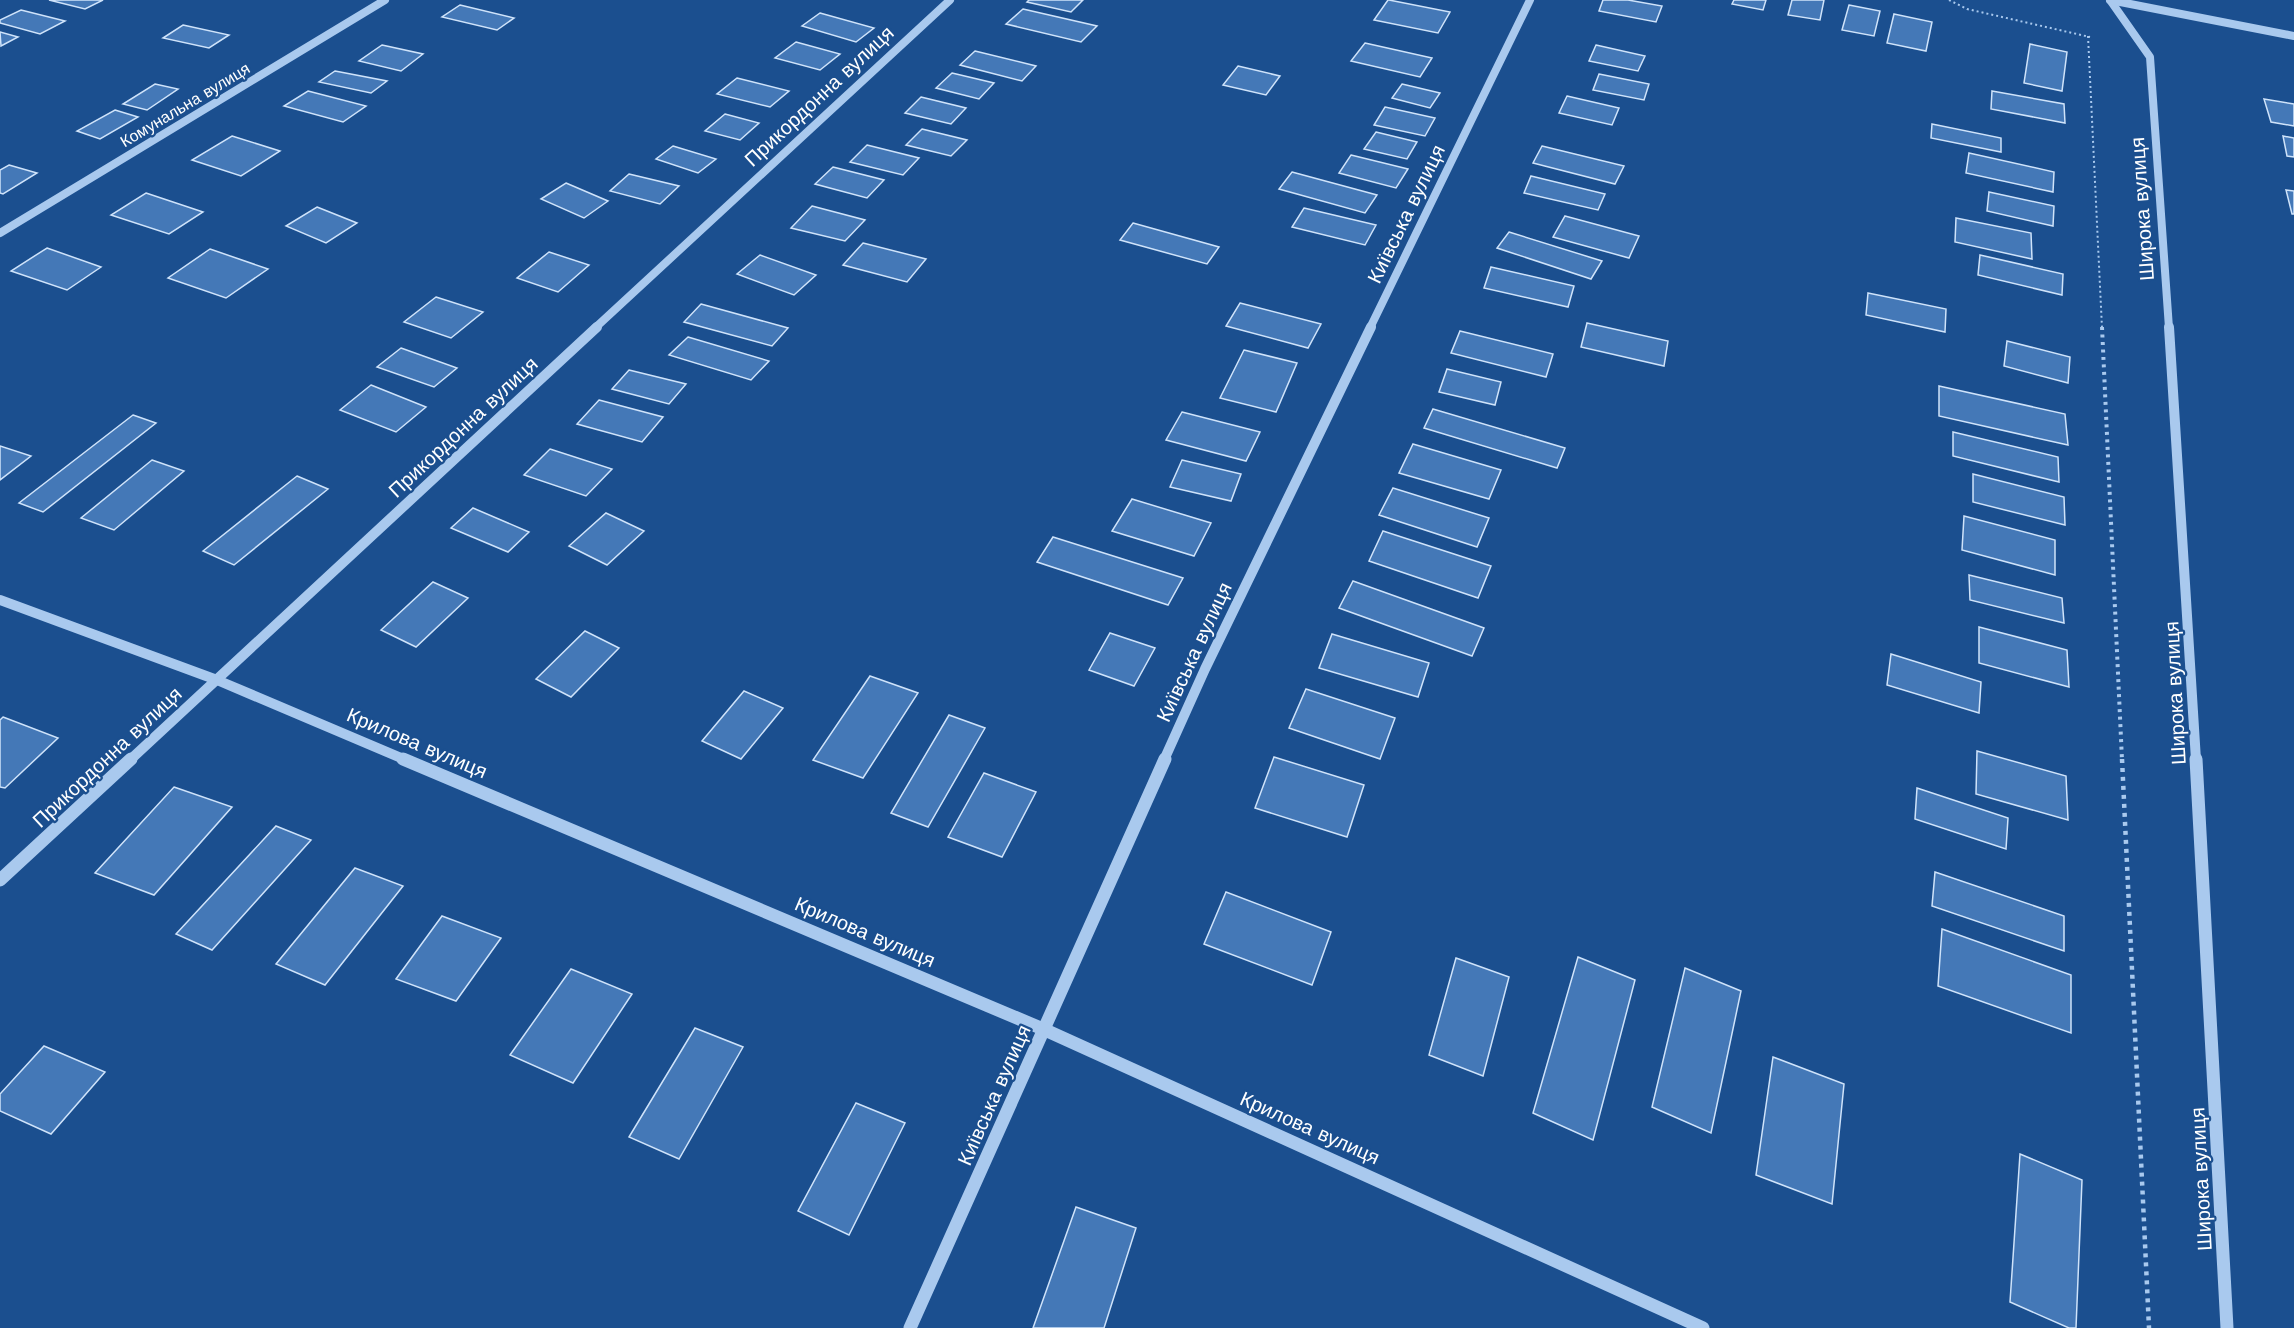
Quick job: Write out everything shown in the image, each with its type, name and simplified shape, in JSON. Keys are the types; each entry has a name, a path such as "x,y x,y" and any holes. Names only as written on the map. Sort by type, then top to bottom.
{"street":[{"name":"Комунальна вулиця","path":"0,233 385,0"},
{"name":"Прикордонна вулиця","path":"0,880 950,0"},
{"name":"Київська вулиця","path":"910,1328 1205,669 1530,0"},
{"path":"2110,0 2294,36"},
{"path":"2110,0 2147,53"},
{"name":"Широка вулиця","path":"2147,53 2187,593 2227,1328"},
{"name":"Крилова вулиця","path":"0,600 218,680 1043,1029 1703,1328"}],"path":[{"path":"1949,0 1967,9 2088,36 2147,53"},
{"path":"2088,36 2149,1328"}],"building":[{"path":"49,0 103,0 85,9"},
{"path":"1029,0 1083,0 1071,12 1027,2"},
{"path":"1388,0 1450,12 1438,33 1374,20"},
{"path":"1603,0 1628,0 1662,6 1656,22 1599,11"},
{"path":"1734,0 1766,0 1763,10 1732,4"},
{"path":"1792,0 1824,0 1820,20 1788,15"},
{"path":"460,5 514,18 497,30 442,17"},
{"path":"1849,5 1880,11 1874,36 1842,30"},
{"path":"1023,9 1097,26 1081,42 1006,24"},
{"path":"21,10 65,21 40,34 0,23 0,20"},
{"path":"820,13 874,28 856,42 802,26"},
{"path":"1894,14 1932,22 1926,51 1887,43"},
{"path":"183,25 229,35 209,48 163,38"},
{"path":"0,32 18,37 1,46"},
{"path":"796,42 840,54 820,70 775,58"},
{"path":"1365,43 1432,58 1420,77 1351,61"},
{"path":"2030,44 2067,52 2062,91 2024,83"},
{"path":"382,45 423,54 401,71 359,61"},
{"path":"1596,45 1645,56 1638,71 1589,61"},
{"path":"975,51 1036,66 1022,81 960,65"},
{"path":"1238,66 1280,76 1266,95 1223,85"},
{"path":"335,71 387,81 371,93 319,82"},
{"path":"952,73 994,83 979,99 936,88"},
{"path":"1599,74 1649,84 1644,100 1593,90"},
{"path":"737,78 789,91 770,107 717,94"},
{"path":"155,84 178,89 147,110 123,104"},
{"path":"1402,84 1440,93 1430,108 1392,98"},
{"path":"308,91 366,106 343,122 284,106"},
{"path":"1992,91 2064,104 2065,123 1991,109"},
{"path":"1567,96 1619,108 1612,125 1559,113"},
{"path":"921,97 966,108 951,124 905,113"},
{"path":"2264,99 2294,104 2294,126 2271,122"},
{"path":"1385,107 1435,118 1425,136 1374,125"},
{"path":"115,110 138,117 100,139 77,131"},
{"path":"725,114 759,123 740,140 705,131"},
{"path":"1932,124 2001,138 2001,152 1931,138"},
{"path":"922,129 967,140 951,156 906,145"},
{"path":"1376,132 1417,142 1407,159 1364,149"},
{"path":"232,136 280,151 241,176 192,160"},
{"path":"2283,136 2294,138 2294,157 2287,156"},
{"path":"867,145 919,158 903,175 850,162"},
{"path":"673,146 716,159 698,173 656,159"},
{"path":"1542,146 1624,166 1615,184 1533,163"},
{"path":"1969,153 2054,172 2053,192 1966,173"},
{"path":"1351,155 1408,169 1396,188 1339,173"},
{"path":"9,165 37,173 3,194 0,193 0,170"},
{"path":"833,167 884,180 867,198 815,184"},
{"path":"1292,172 1377,195 1365,213 1279,189"},
{"path":"629,174 679,186 660,204 610,191"},
{"path":"1531,176 1605,194 1598,210 1524,193"},
{"path":"566,183 608,201 584,218 541,199"},
{"path":"2286,190 2294,191 2294,214 2292,214"},
{"path":"1989,192 2054,206 2053,226 1987,211"},
{"path":"146,193 203,212 169,234 111,215"},
{"path":"812,206 865,220 845,241 791,228"},
{"path":"317,207 357,223 326,243 286,226"},
{"path":"1304,208 1376,225 1365,245 1292,227"},
{"path":"1565,216 1639,236 1629,258 1553,237"},
{"path":"1956,218 2031,233 2032,259 1955,242"},
{"path":"1133,223 1219,247 1207,264 1120,240"},
{"path":"1509,232 1602,261 1591,279 1497,248"},
{"path":"863,243 926,259 907,282 843,265"},
{"path":"47,248 101,267 67,290 11,271"},
{"path":"210,249 268,269 226,298 168,278"},
{"path":"549,252 589,265 558,292 517,278"},
{"path":"760,255 816,275 794,295 737,274"},
{"path":"1980,255 2063,274 2062,295 1978,275"},
{"path":"1491,267 1574,286 1568,307 1484,288"},
{"path":"1868,293 1946,309 1945,332 1866,315"},
{"path":"436,297 483,312 451,338 404,322"},
{"path":"1240,303 1321,324 1308,348 1226,326"},
{"path":"701,304 788,328 772,346 684,322"},
{"path":"1587,323 1668,341 1664,366 1581,347"},
{"path":"1460,331 1553,354 1546,377 1451,353"},
{"path":"688,337 769,361 751,380 669,355"},
{"path":"2007,341 2070,357 2068,383 2004,366"},
{"path":"401,348 457,368 434,387 377,367"},
{"path":"1244,350 1297,363 1276,412 1220,398"},
{"path":"1447,369 1501,382 1495,405 1439,392"},
{"path":"629,370 686,384 669,404 612,389"},
{"path":"371,385 426,407 396,432 340,410"},
{"path":"1939,386 2065,414 2068,445 1939,416"},
{"path":"599,400 663,417 642,442 577,424"},
{"path":"1433,409 1565,448 1557,468 1424,428"},
{"path":"1182,412 1260,432 1246,461 1166,440"},
{"path":"133,415 156,423 43,512 19,503"},
{"path":"1953,432 2058,457 2059,482 1953,456"},
{"path":"1413,444 1501,470 1489,499 1399,473"},
{"path":"0,446 31,456 0,480"},
{"path":"550,449 612,469 586,496 524,475"},
{"path":"152,460 184,471 114,530 81,518"},
{"path":"1182,460 1241,474 1231,501 1170,487"},
{"path":"1973,474 2064,497 2065,525 1973,502"},
{"path":"297,476 328,489 234,565 203,551"},
{"path":"1393,488 1489,518 1477,547 1379,515"},
{"path":"1132,499 1211,523 1194,556 1112,531"},
{"path":"473,508 529,532 508,552 451,528"},
{"path":"606,513 644,531 607,565 569,546"},
{"path":"1964,516 2055,540 2055,575 1962,550"},
{"path":"1383,531 1491,566 1478,598 1369,561"},
{"path":"1053,537 1183,578 1168,605 1037,562"},
{"path":"1969,575 2062,598 2064,623 1970,600"},
{"path":"1353,581 1484,628 1472,656 1339,608"},
{"path":"433,582 468,598 416,647 381,630"},
{"path":"1979,627 2067,650 2069,687 1979,663"},
{"path":"585,631 619,648 571,697 536,679"},
{"path":"1110,633 1155,648 1134,686 1089,670"},
{"path":"1332,634 1429,663 1418,697 1319,668"},
{"path":"1891,654 1981,682 1979,713 1887,685"},
{"path":"870,676 918,693 863,778 813,760"},
{"path":"1306,689 1395,718 1380,759 1289,728"},
{"path":"744,691 783,708 741,759 702,741"},
{"path":"949,715 985,728 928,827 891,813"},
{"path":"3,717 58,738 5,788 0,787 0,720"},
{"path":"1977,751 2066,776 2068,820 1976,794"},
{"path":"1274,757 1364,785 1347,837 1255,808"},
{"path":"984,773 1036,792 1002,857 948,837"},
{"path":"174,787 232,807 154,895 95,873"},
{"path":"1917,788 2008,818 2006,849 1915,819"},
{"path":"276,826 311,840 212,950 176,934"},
{"path":"355,868 403,886 325,985 276,964"},
{"path":"1935,872 2064,916 2064,951 1932,906"},
{"path":"1226,892 1331,932 1312,985 1204,944"},
{"path":"442,916 501,938 456,1001 396,979"},
{"path":"1942,929 2071,975 2071,1033 1938,986"},
{"path":"1578,957 1635,980 1593,1140 1533,1113"},
{"path":"1456,958 1509,977 1483,1076 1429,1055"},
{"path":"1685,968 1741,991 1711,1133 1652,1107"},
{"path":"571,969 632,994 573,1083 510,1055"},
{"path":"695,1028 743,1047 679,1159 629,1137"},
{"path":"44,1046 105,1072 51,1134 0,1111 0,1094"},
{"path":"1773,1057 1844,1084 1832,1204 1756,1175"},
{"path":"856,1103 905,1123 849,1235 798,1211"},
{"path":"2020,1154 2082,1180 2076,1328 2069,1328 2010,1302"},
{"path":"1076,1207 1136,1228 1104,1328 1033,1328"}]}
